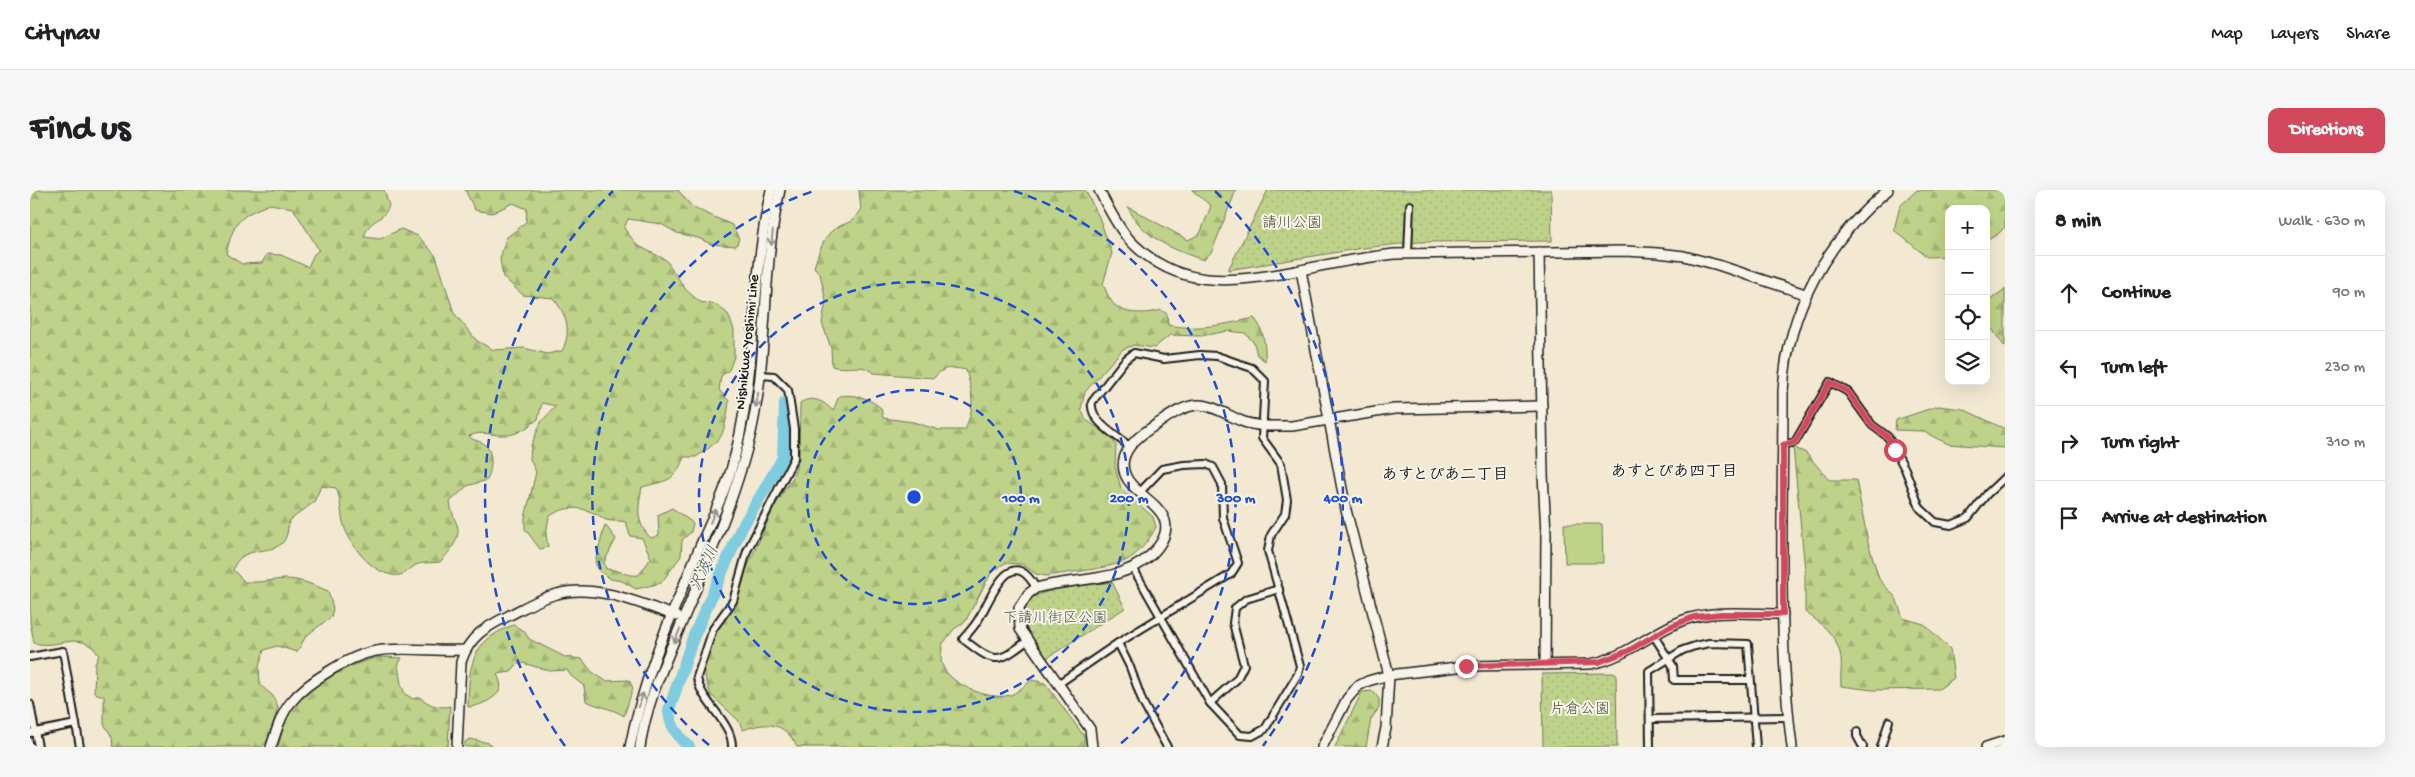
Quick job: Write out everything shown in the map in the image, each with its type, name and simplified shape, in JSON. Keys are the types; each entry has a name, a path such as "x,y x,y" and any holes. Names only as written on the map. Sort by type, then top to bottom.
{"street":[{"name":"Nishikiwa Yoshimi Line","path":"630,747 645,687 672,615 718,507 741,432 747,400 762,247 771,190"},
{"name":"Nishikiwa Yoshimi Line","path":"640,747 652,696 727,507 747,447 761,375 768,271 780,190"},
{"path":"1099,190 1116,222 1138,247 1158,262 1181,274 1196,278 1224,281 1246,280 1362,258 1408,254 1626,251 1684,256 1718,265 1805,294"},
{"path":"1792,747 1788,717 1783,614 1785,366 1793,331 1805,294 1836,243 1867,208 1888,190"},
{"path":"1408,254 1410,205"},
{"path":"1539,252 1546,534 1545,665"},
{"path":"1301,270 1355,551 1389,675 1386,728 1382,747"},
{"path":"1129,446 1097,419 1092,406 1125,360 1134,353 1164,359 1200,355 1217,356 1252,368 1265,381 1262,438 1281,464 1287,500 1285,514 1271,535 1268,551 1300,666 1298,674 1270,722 1260,733 1252,736 1240,735 1210,702 1133,568"},
{"path":"732,747 732,737 706,698 697,677 713,629 734,601 747,551 770,500 794,458 794,429 788,390 774,376 761,375"},
{"path":"1783,445 1795,442 1830,382 1848,392 1872,425 1888,437 1905,470 1920,508 1935,522 1951,524 1968,518 1987,494 2005,477"},
{"path":"1092,747 1090,729 1020,629 1019,608 1028,594 1036,588 1112,576 1133,568 1158,547 1164,531 1162,513 1158,506 1128,480 1124,470 1124,461 1129,446 1142,434 1182,408 1201,404 1245,422 1262,425 1292,426 1394,410 1542,406"},
{"path":"1058,684 1118,643 1231,574 1238,563 1238,557 1223,518 1222,484 1213,467 1206,464 1192,464 1162,469 1141,491"},
{"path":"1027,641 1009,655 998,659 982,654 963,639 977,621 1001,579 1007,573 1022,572 1031,580 1036,588"},
{"path":"1210,702 1237,679 1244,665 1233,623 1235,608 1246,599 1279,589"},
{"path":"457,747 460,678 465,650 477,633 485,628 541,599 569,591 599,593 684,619"},
{"path":"1322,747 1347,699 1358,686 1389,675 1466,666 1580,664 1608,660 1682,621 1700,616 1783,614"},
{"path":"1654,636 1673,666 1674,680 1750,680"},
{"path":"1118,643 1130,667 1143,703 1167,747"},
{"path":"1650,747 1649,671 1683,650 1709,643 1748,644 1752,719 1756,747"},
{"path":"271,747 280,722 291,702 306,687 361,655 377,650 465,650"},
{"path":"30,657 63,652 80,747"},
{"path":"30,704 32,732 38,747"},
{"path":"1650,719 1788,717"},
{"path":"1881,747 1889,721"},
{"path":"32,732 76,724"},
{"path":"1857,732 1863,747"},
{"path":"1986,747 2005,741"}],"green space":[{"path":"30,190 384,190 389,206 383,216 369,226 364,237 380,239 401,229 418,236 436,256 454,313 477,341 494,350 524,348 547,354 562,351 567,337 565,317 553,298 523,295 503,277 500,259 506,238 526,222 527,209 513,203 492,213 475,210 465,190 678,190 692,207 732,225 739,239 736,246 711,244 698,238 677,233 661,224 628,219 624,228 637,245 666,260 686,290 700,302 717,305 728,314 734,330 734,357 729,370 721,376 719,390 729,401 724,430 721,436 713,445 696,457 684,457 677,472 669,479 642,487 639,501 640,521 642,527 651,538 659,535 658,515 672,508 693,523 691,532 682,540 681,556 661,583 636,589 622,581 611,579 599,571 595,562 605,525 616,539 604,562 606,569 639,575 651,558 642,538 630,536 626,522 606,520 584,510 566,509 549,517 546,534 548,547 540,549 525,529 525,518 536,472 530,459 531,446 541,422 556,406 542,403 538,419 519,432 510,435 483,433 469,436 487,446 491,460 490,471 487,480 467,486 450,502 458,535 447,555 440,562 418,564 404,574 397,575 384,573 376,568 362,557 347,534 336,488 321,486 314,502 289,521 287,535 282,544 251,553 237,561 233,570 245,582 285,579 307,583 328,591 333,608 331,617 306,636 297,652 277,646 264,650 259,667 260,685 273,696 278,708 267,741 262,747 113,747 112,737 104,724 104,696 94,693 95,664 99,655 92,647 77,641 52,644 34,643 30,621","holes":["270,204 293,208 319,250 314,254 308,267 281,255 267,254 262,263 242,264 226,254 235,227 245,216"]},
{"path":"859,190 1085,190 1099,217 1112,253 1103,284 1109,298 1116,307 1135,313 1161,310 1167,314 1168,325 1179,327 1211,326 1254,318 1260,327 1265,344 1265,361 1257,355 1254,343 1245,333 1228,331 1201,336 1170,335 1154,348 1134,345 1123,349 1085,392 1081,409 1086,420 1110,436 1116,445 1115,467 1121,488 1153,517 1156,527 1153,532 1134,555 1125,561 1107,567 1046,576 1036,574 1022,564 1005,563 991,573 965,622 954,629 942,645 941,662 946,672 962,685 973,690 984,694 1005,696 1015,693 1032,680 1045,683 1084,736 1084,747 797,747 781,728 760,725 743,730 738,720 711,695 704,668 717,627 736,604 739,586 774,507 793,477 799,458 800,403 809,399 818,400 826,404 833,411 839,396 851,395 871,401 881,408 883,418 913,422 939,430 965,430 968,422 972,400 966,370 948,368 941,371 934,378 874,373 859,367 843,368 832,366 831,348 822,323 826,301 820,274 814,267 828,235 836,228 853,220 861,210"},
{"path":"1192,190 1236,190 1212,251 1204,260 1171,247 1150,235 1141,227 1128,207 1188,240 1200,234 1211,206"},
{"name":"請川公園","path":"1268,190 1551,190 1552,241 1418,242 1363,248 1228,270"},
{"path":"1917,190 2005,190 2005,227 1990,239 1990,205 1945,205 1945,256 1927,257 1894,230 1900,206"},
{"path":"2005,289 2005,347 1990,326 1990,300"},
{"path":"1938,406 1963,409 2005,429 2005,448 1948,444 1922,431 1895,430 1896,420"},
{"path":"1793,447 1806,453 1829,480 1856,480 1868,542 1879,579 1896,598 1903,618 1924,624 1950,649 1954,678 1939,689 1873,690 1841,686 1841,658 1836,643 1823,626 1805,612 1805,570"},
{"path":"1564,524 1602,524 1603,563 1565,563"},
{"name":"下請川街区公園","path":"1112,582 1125,608 1047,658 1032,639 1024,622 1026,607 1032,598 1047,592 1070,587"},
{"path":"513,625 524,631 529,639 565,657 582,659 592,672 606,681 629,680 633,688 624,716 586,701 584,686 571,676 567,670 550,671 523,663 516,665 511,672 497,674 501,688 495,696 481,704 468,707 471,667 480,647 488,639"},
{"path":"380,657 402,658 398,665 401,684 405,694 413,699 419,697 437,706 450,706 448,747 278,747 288,715 301,698 322,682 344,669"},
{"name":"片倉公園","path":"1616,673 1617,747 1543,747 1542,674"},
{"path":"1373,691 1379,699 1379,708 1371,719 1366,747 1335,747 1362,692"},
{"path":"470,739 489,743 493,747 465,747 465,742"}],"waterway":[{"name":"沢波川","path":"689,747 675,730 669,710 693,638 741,529 783,458 785,403"}],"district":[{"name":"あすとぴあ四丁目","path":"1674,473"},
{"name":"あすとぴあ二丁目","path":"1445,476"}],"route":[{"path":"1466,666 1599,662 1628,651 1669,627 1694,617 1721,614 1783,614 1783,445 1795,442 1808,416 1830,382 1848,392 1872,425 1888,437 1895,450"}]}
